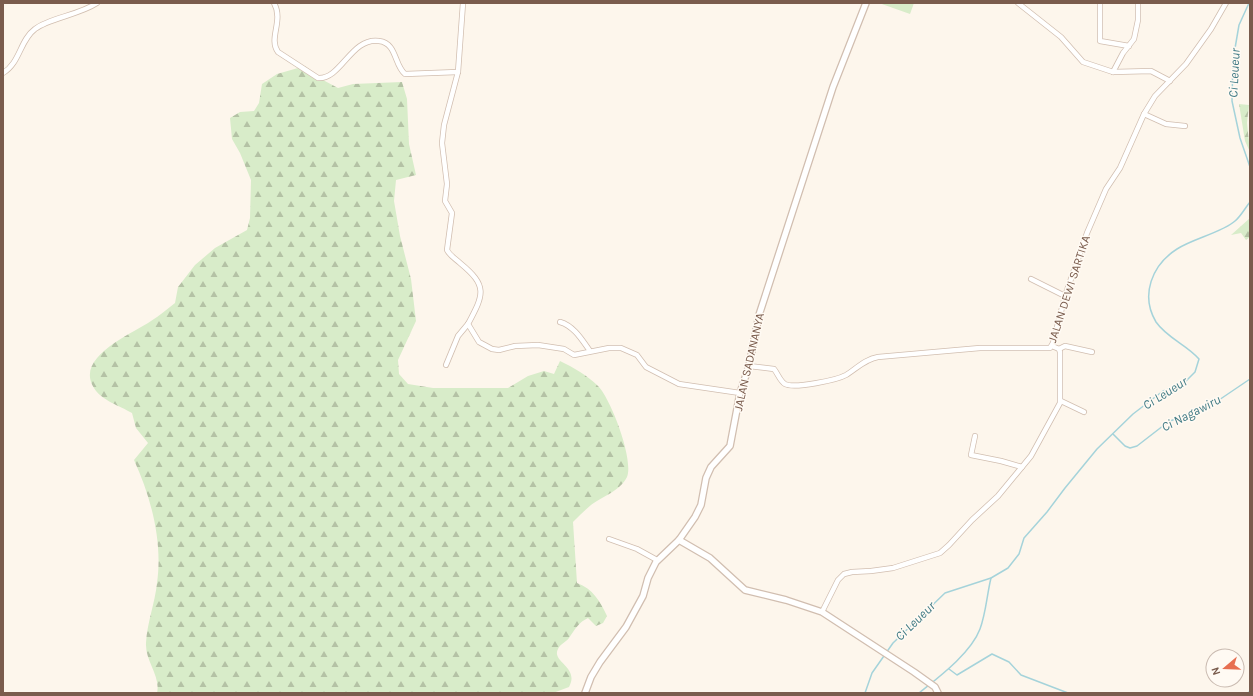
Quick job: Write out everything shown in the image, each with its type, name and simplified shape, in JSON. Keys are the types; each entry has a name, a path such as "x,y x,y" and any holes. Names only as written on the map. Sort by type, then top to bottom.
{"street":[{"path":"3,74 11,68 28,36 36,28 85,10 97,3"},
{"path":"274,3 279,20 274,42 275,48 278,52 318,78 329,76 356,49 363,44 374,41 384,42 392,49 405,74 458,72"},
{"path":"446,365 458,336 468,324 480,299 481,289 474,275 447,250 452,213 445,201 447,184 442,143 444,125 458,72 463,3"},
{"name":"JALAN SADANANYA","path":"585,693 591,677 600,662 626,627 643,596 651,569 657,560 679,540 701,505 706,478 711,467 730,446 740,393 749,366 759,315 833,87 866,3"},
{"path":"1018,3 1028,13 1061,37 1070,46 1079,59 1093,66 1113,72 1151,71 1170,81"},
{"path":"1100,3 1100,41 1128,46"},
{"path":"1113,72 1128,46 1134,39 1138,20 1138,3"},
{"name":"JALAN DEWI SARTIKA","path":"749,366 774,369 783,382 788,385 805,384 838,378 866,361 878,357 980,348 1048,349 1052,346 1065,296 1090,226 1106,189 1120,168 1144,114 1155,96 1186,64 1211,29 1226,3"},
{"path":"1144,114 1166,124 1185,126"},
{"path":"1031,279 1065,296"},
{"path":"560,322 576,332 590,351"},
{"path":"468,324 479,342 492,349 499,350 515,346 538,345 564,350 574,355 609,348 622,348 637,355 643,364 648,368 679,384 740,393"},
{"path":"1052,346 1059,349 1065,346 1092,352"},
{"path":"822,612 838,580 847,573 893,568 940,553 949,546 972,520 998,496 1031,456 1061,401 1059,349"},
{"path":"1061,401 1084,412"},
{"path":"975,436 971,455 1022,467"},
{"path":"609,539 634,547 657,560"},
{"path":"679,540 710,558 745,590 786,600 822,612 921,677 938,693"}],"green space":[{"path":"879,3 914,3 910,14"},
{"path":"305,66 323,80 338,88 353,84 402,82 407,99 409,144 416,175 396,180 394,201 400,236 411,279 416,321 398,360 399,374 408,384 433,388 508,388 528,376 544,371 554,374 560,361 580,372 598,386 615,416 627,457 627,477 620,486 591,505 573,522 577,583 592,592 602,605 607,616 603,623 596,626 588,618 577,626 568,639 559,647 557,654 558,658 571,674 569,687 553,693 157,693 157,681 146,650 146,643 157,583 157,536 146,489 134,460 148,443 136,428 132,413 101,396 94,388 90,377 92,366 98,357 108,348 154,319 175,303 178,287 195,265 215,248 247,230 250,218 251,180 240,153 232,139 230,118 240,112 254,111 259,103 262,84 277,74"},
{"path":"1239,104 1249,105 1247,123 1250,152 1245,141"},
{"path":"1250,218 1250,237 1246,240 1241,233 1231,235"}],"waterway":[{"name":"Ci Leueur","path":"1249,3 1239,25 1233,60 1232,101 1240,138 1250,167"},
{"name":"Ci Leueur","path":"865,693 872,673 893,643 945,593 991,578 1008,568 1019,554 1024,538 1047,512 1097,449 1133,414 1163,391 1183,384 1195,372 1199,359 1166,333 1156,322 1151,312 1149,301 1151,281 1161,263 1168,256 1183,245 1230,225 1239,217 1250,202"},
{"name":"Ci Nagawiru","path":"1113,434 1125,446 1130,448 1137,446 1168,422 1216,402 1250,379"},
{"name":"Ci Leueur","path":"919,693 954,664 976,638 984,617 991,578"},
{"path":"949,669 957,675 992,654 1009,662 1021,675 1068,693"}]}
